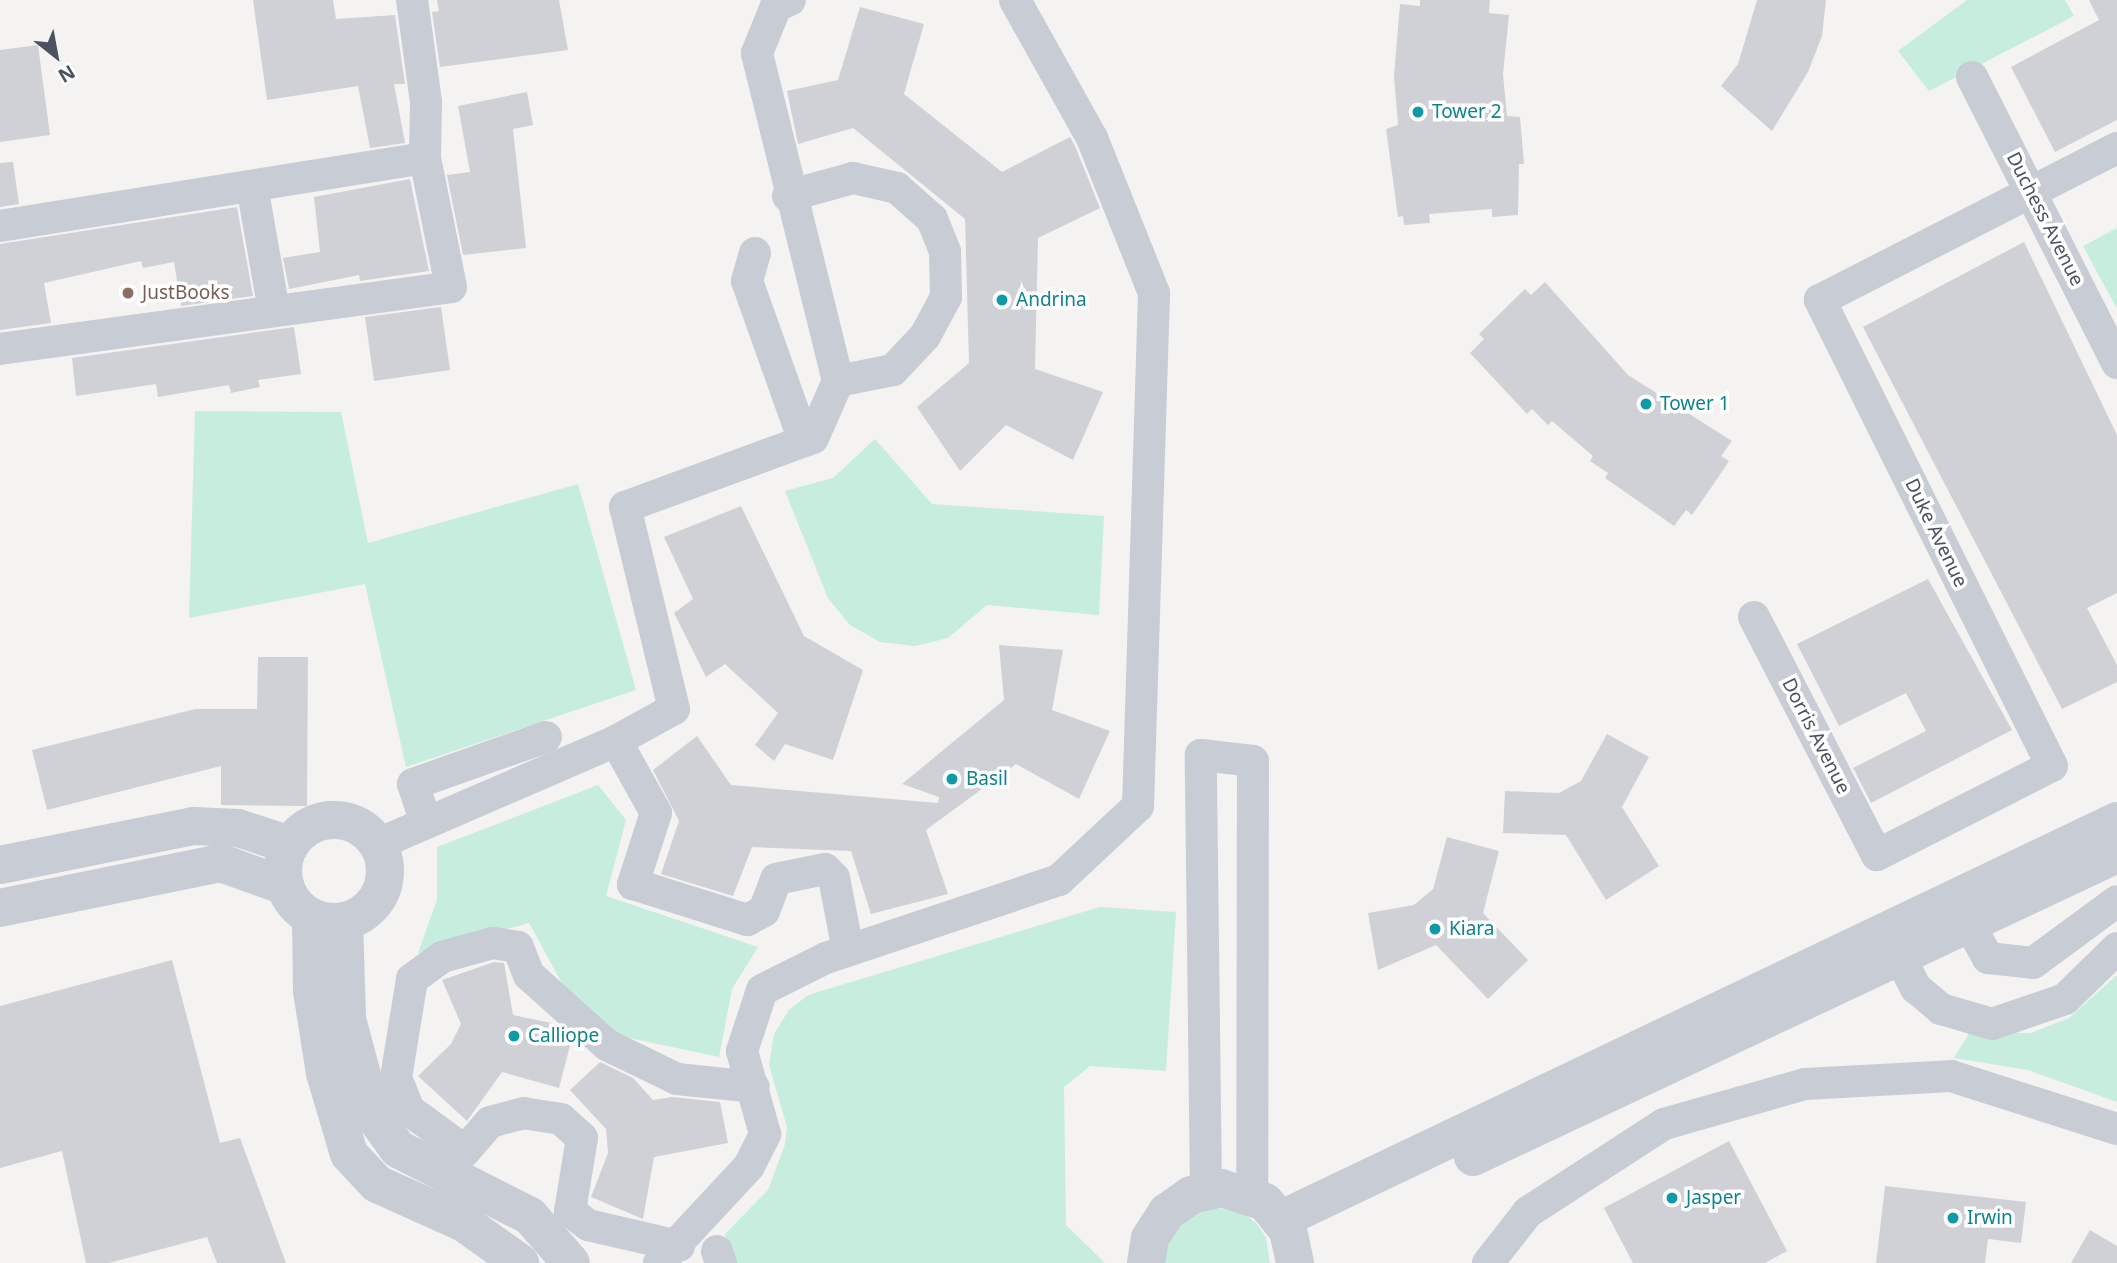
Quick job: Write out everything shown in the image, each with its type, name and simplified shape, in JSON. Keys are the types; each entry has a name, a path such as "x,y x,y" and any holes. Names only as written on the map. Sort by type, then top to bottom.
{"street":[{"path":"0,349 451,287 425,158 426,102 412,0"},
{"path":"378,844 616,741 674,709 625,508 813,438 838,381 788,196 757,53 776,6 790,0"},
{"path":"754,1087 677,1079 607,1045 529,975 518,947 493,943 442,957 412,979 396,1078 409,1110 465,1152 490,1122 524,1113 561,1119 582,1138 570,1210 589,1225 669,1255 754,1156 765,1134 754,1087 742,1052 762,990 848,950 1059,880 1138,806 1154,293 1092,138 1016,0"},
{"name":"Duchess Avenue","path":"1972,77 2033,191 2117,363"},
{"path":"2033,191 2117,148"},
{"path":"0,226 425,158"},
{"path":"788,196 853,178 897,188 932,219 945,252 946,297 925,336 893,370 838,381"},
{"path":"252,186 274,311"},
{"name":"Duke Avenue","path":"1877,855 2052,766 1820,300 2033,191"},
{"path":"755,253 747,281 804,441"},
{"name":"Dorris Avenue","path":"1754,617 1877,855"},
{"path":"426,823 413,784 546,737"},
{"path":"616,741 656,813 633,884 747,920 764,911 776,879 825,869 834,878 848,950"},
{"path":"1206,1190 1201,755 1253,761 1252,1195 1289,1242 1963,911 2117,821"},
{"path":"285,886 283,865 290,845 304,829 327,820 356,824 378,844 386,871 378,898 328,919"},
{"path":"0,865 194,826 238,828 290,845"},
{"path":"1963,911 2117,854"},
{"path":"0,908 221,863 285,886 328,919 347,1019 372,1113 398,1149 530,1216 571,1263"},
{"path":"1963,911 1988,958 2033,964 2117,901"},
{"path":"328,919 312,991 326,1073 349,1154 377,1184 464,1223 520,1263"},
{"path":"1894,944 1916,988 1941,1009 1992,1024 2065,999 2117,948"},
{"path":"1488,1263 1528,1212 1664,1125 1805,1084 1951,1076 2117,1129"},
{"path":"1146,1263 1150,1238 1167,1212 1206,1190 1252,1195"}],"green space":[{"path":"1967,0 2065,0 2074,16 1929,91 1898,51"},
{"path":"2117,228 2117,306 2116,307 2083,246"},
{"path":"195,411 341,412 368,543 578,484 636,690 406,767 365,584 189,618"},
{"path":"875,439 932,504 1104,516 1099,615 987,605 948,638 915,646 880,642 850,625 828,598 785,491 833,478"},
{"path":"598,785 626,820 606,896 758,947 732,989 719,1057 587,1029 529,923 418,953 437,900 437,847"},
{"path":"1100,907 1176,912 1166,1071 1090,1066 1064,1087 1066,1225 1105,1263 732,1263 725,1234 768,1190 785,1144 787,1127 769,1065 774,1034 789,1010 808,995"},
{"path":"2117,975 2117,1102 2028,1070 1954,1058 1970,1032 2031,1033 2069,1018"},
{"path":"1214,1207 1243,1213 1256,1223 1266,1237 1270,1263 1163,1263 1163,1252 1187,1216"}],"building":[{"path":"253,0 333,0 336,19 395,15 405,84 394,84 405,143 370,148 358,86 267,100"},
{"path":"437,0 559,0 568,50 440,67 432,12 439,11"},
{"name":"Tower 2","path":"1420,0 1490,0 1489,13 1509,15 1503,74 1507,116 1520,117 1524,164 1519,164 1518,215 1492,217 1492,209 1429,214 1430,223 1404,225 1403,216 1398,217 1386,129 1398,125 1394,76 1400,4 1420,6"},
{"path":"1757,0 1826,0 1822,36 1808,72 1772,131 1721,86 1738,64"},
{"path":"2089,0 2117,0 2117,120 2055,152 2011,67 2099,20"},
{"name":"Andrina","path":"860,7 924,24 904,94 1002,172 1070,137 1075,146 1100,208 1038,238 1035,369 1103,392 1073,460 1006,425 960,471 917,407 969,363 965,219 853,128 798,144 787,91 838,80"},
{"path":"38,45 50,135 0,142 0,50"},
{"path":"527,92 533,125 513,129 526,248 463,255 447,175 470,172 458,106"},
{"path":"13,162 19,204 0,207 0,163"},
{"path":"410,179 429,271 360,281 359,275 289,289 283,258 320,252 314,197"},
{"path":"237,207 253,296 181,306 174,262 143,268 141,261 44,283 51,323 0,330 0,244"},
{"path":"2024,242 2117,435 2117,593 2087,608 2117,665 2117,682 2062,709 1863,327"},
{"name":"Tower 1","path":"1545,282 1628,375 1732,441 1721,456 1729,461 1713,485 1692,515 1686,510 1674,526 1605,478 1608,473 1590,461 1593,456 1552,421 1548,425 1532,409 1527,414 1470,353 1484,339 1479,334 1525,289 1531,295"},
{"path":"441,307 450,370 374,381 365,317"},
{"path":"294,327 301,374 258,380 260,387 231,393 229,385 158,397 156,384 76,396 72,358"},
{"path":"741,506 804,636 863,670 833,760 785,744 774,761 755,745 778,713 725,664 706,677 674,613 693,599 664,537"},
{"path":"1928,579 2012,730 1871,803 1853,768 1926,731 1906,693 1839,726 1797,644"},
{"name":"Basil","path":"999,645 1063,650 1052,710 1110,731 1079,799 1016,764 926,830 948,894 871,914 851,851 752,847 733,896 661,874 679,821 653,770 697,736 731,785 938,803 939,797 902,784 1004,700"},
{"path":"258,657 308,657 307,806 221,805 221,766 47,810 32,750 195,709 257,709"},
{"path":"1607,734 1649,757 1622,807 1659,866 1606,900 1566,835 1503,833 1505,791 1559,793 1581,781"},
{"name":"Kiara","path":"1447,837 1499,851 1483,913 1528,960 1488,999 1436,945 1378,970 1368,913 1414,905 1433,889"},
{"path":"172,960 220,1143 240,1138 286,1263 217,1263 207,1237 109,1263 86,1263 62,1151 0,1168 0,1006"},
{"name":"Calliope","path":"494,962 504,963 513,1015 556,1024 572,1038 559,1088 502,1072 467,1121 418,1076 451,1044 461,1024 442,980"},
{"name":"Calliope","path":"600,1062 633,1078 653,1100 672,1097 720,1102 728,1143 654,1157 643,1219 591,1197 608,1153 606,1129 570,1090"},
{"name":"Jasper","path":"1729,1141 1787,1251 1765,1263 1633,1263 1604,1208"},
{"name":"Irwin","path":"1885,1186 2026,1202 2021,1243 1988,1239 1985,1263 1876,1263"},
{"path":"2090,1230 2117,1246 2117,1263 2071,1263"}],"place":[{"name":"Tower 2","path":"1418,112"},
{"name":"JustBooks","path":"128,293"},
{"name":"Andrina","path":"1002,300"},
{"name":"Tower 1","path":"1646,404"},
{"name":"Basil","path":"952,779"},
{"name":"Kiara","path":"1435,929"},
{"name":"Calliope","path":"514,1036"},
{"name":"Jasper","path":"1672,1198"},
{"name":"Irwin","path":"1953,1218"}]}
